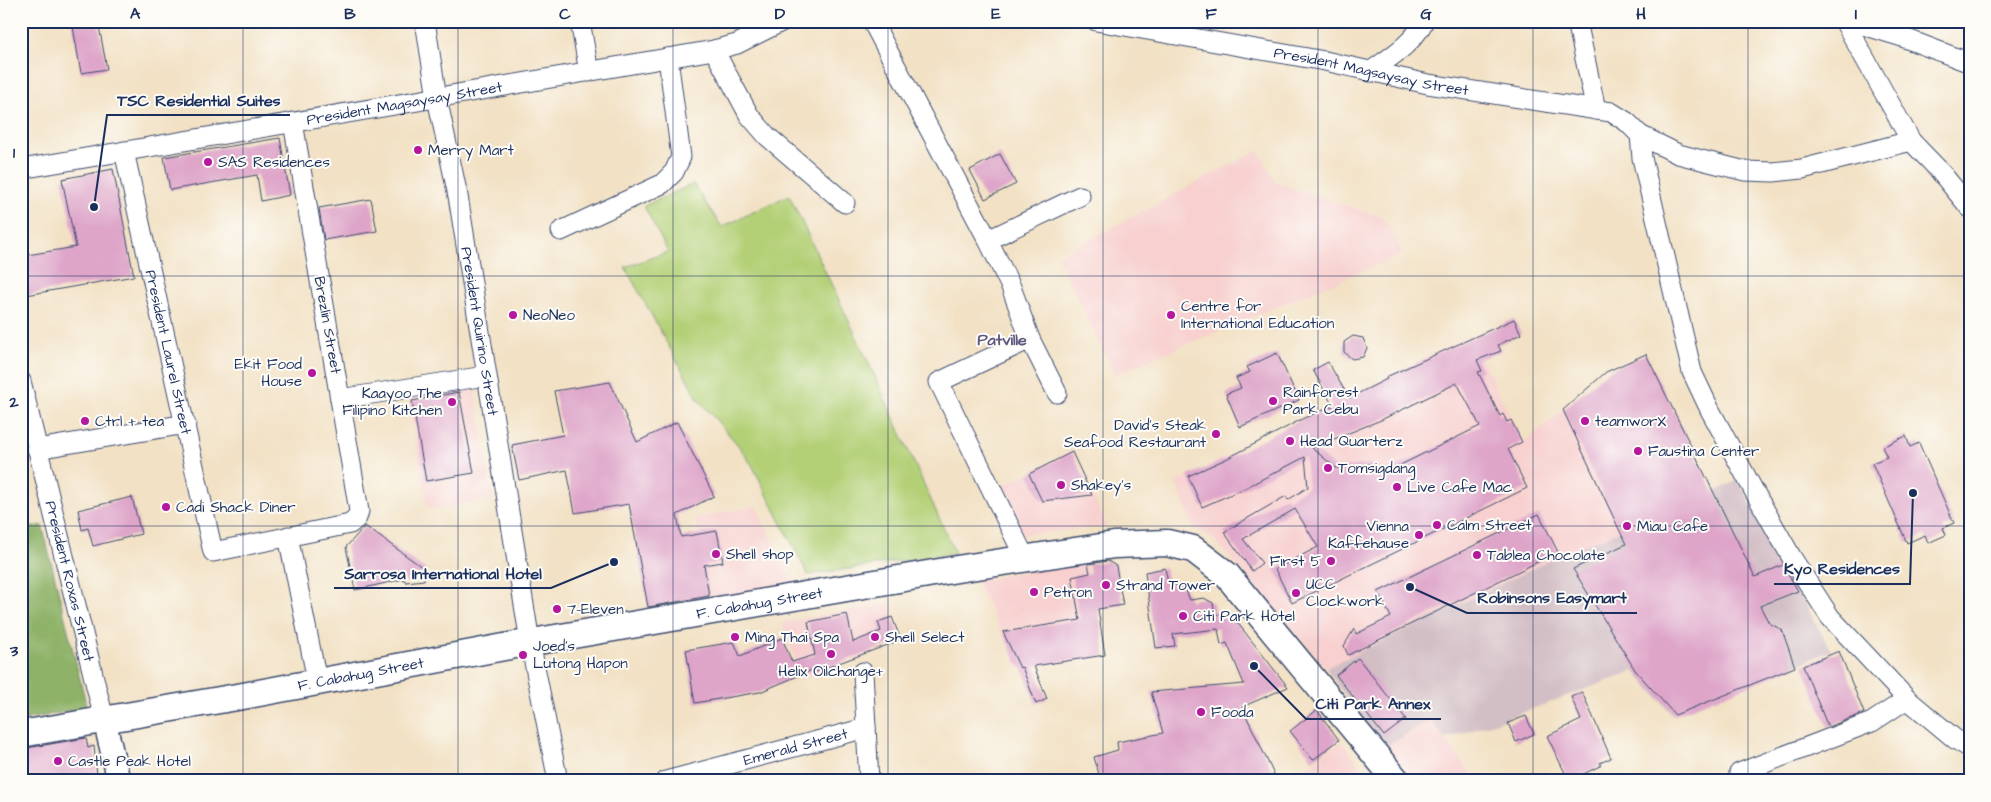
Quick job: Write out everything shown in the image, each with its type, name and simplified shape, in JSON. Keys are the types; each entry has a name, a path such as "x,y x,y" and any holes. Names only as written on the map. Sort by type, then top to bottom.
{"main road":[{"name":"F. Cabahug Street","path":"21,734 530,642 1025,558 1122,544 1167,543 1193,549 1227,575 1397,781"}],"street":[{"name":"President Quirino Street","path":"425,21 437,98 458,196 485,376 530,642 558,781"},
{"path":"580,21 589,72"},
{"name":"President Magsaysay Street","path":"21,169 714,50 736,44 783,21"},
{"path":"872,21 988,240 1011,287 1030,339 1057,393"},
{"name":"President Magsaysay Street","path":"1096,21 1325,61 1428,84 1612,112 1640,134 1678,154 1745,171 1773,172 1811,167 1911,141"},
{"path":"1370,72 1398,52 1419,32 1424,21"},
{"path":"1577,21 1596,110"},
{"path":"1844,21 1911,141 1970,208"},
{"path":"1850,21 1902,37 1970,63"},
{"path":"714,50 749,115 767,136 845,203"},
{"path":"561,231 662,184 674,172 681,157 668,58"},
{"name":"Brezlin Street","path":"288,536 350,524 357,518 359,511 293,122"},
{"path":"1640,134 1642,158 1692,372 1710,410 1792,558 1830,617 1907,699 1955,739 1970,748"},
{"name":"President Laurel Street","path":"124,151 214,552 288,536"},
{"path":"988,240 1080,196"},
{"path":"1025,558 939,382 1030,339"},
{"path":"340,399 485,376"},
{"name":"President Roxas Street","path":"21,381 36,449 119,781"},
{"path":"36,449 186,424"},
{"path":"288,536 318,681"},
{"path":"863,672 869,781"},
{"path":"1739,773 1872,722 1907,699"},
{"name":"Emerald Street","path":"666,781 729,772 866,728"}],"shaded area":[{"name":"Centre for International Education","path":"1258,150 1276,183 1383,217 1403,254 1115,374 1057,257"},
{"path":"1470,336 1524,443 1606,373 1646,353 1714,492 1559,556 1326,668 1213,538 1193,528 1176,482"},
{"path":"474,386 493,499 428,510 408,397"},
{"path":"1073,450 1107,527 1018,535 993,491"},
{"path":"1738,480 1831,651 1673,715 1634,671 1497,722 1445,739 1431,720 1381,749 1326,668 1559,556 1714,492"},
{"path":"756,506 794,585 710,599 695,518"},
{"path":"1086,560 1105,657 1019,668 976,581"},
{"path":"889,604 902,641 802,679 782,622"},
{"path":"1431,719 1475,779 1406,781 1381,749"},
{"path":"1342,742 1372,781 1286,781"}],"green space":[{"path":"693,184 722,227 789,195 867,359 955,553 808,575 752,465 738,445 698,399 625,267 668,252 644,206"},
{"path":"42,525 87,708 21,720 21,530"}],"building":[{"path":"72,21 98,21 107,69 81,73"},
{"path":"280,138 290,195 261,201 257,175 170,190 164,157"},
{"path":"1000,154 1016,184 985,199 970,170"},
{"path":"113,169 134,276 21,296 21,256 76,247 62,179"},
{"path":"371,199 377,231 324,240 319,208"},
{"path":"1514,319 1521,334 1498,345 1501,351 1477,360 1482,371 1478,372 1500,416 1503,414 1507,422 1511,420 1522,442 1508,449 1527,488 1292,603 1275,569 1318,547 1295,509 1243,539 1262,563 1252,571 1224,532 1286,496 1288,500 1308,487 1305,457 1243,489 1202,507 1188,476 1226,459 1304,418 1333,406 1313,370 1328,362 1349,398 1387,379 1386,377","holes":["1457,383 1480,426 1384,473 1380,467 1370,473 1371,464 1336,468 1312,448 1381,420"]},
{"path":"1353,336 1363,338 1367,348 1363,357 1352,359 1344,352 1344,342"},
{"name":"Rainforest Park Cebu","path":"1277,353 1299,400 1240,427 1226,394 1241,388 1236,378 1250,372 1247,367"},
{"path":"1646,354 1755,577 1783,565 1798,591 1760,606 1769,623 1782,630 1795,667 1675,715 1635,670 1573,569 1626,544 1563,410 1606,372"},
{"path":"610,382 637,442 677,422 714,496 677,515 681,537 717,531 723,562 704,565 709,596 648,607 629,504 575,513 567,470 519,480 512,445 563,435 554,391"},
{"path":"459,392 474,473 426,481 412,401"},
{"path":"1906,436 1910,447 1919,443 1954,523 1943,528 1946,535 1928,543 1925,535 1907,543 1872,463 1887,457 1882,447"},
{"name":"Shakey's","path":"1072,452 1092,495 1042,501 1029,474"},
{"path":"132,497 141,534 93,546 88,528 82,530 78,510"},
{"path":"1539,514 1558,552 1348,655 1344,646 1354,629 1356,634 1391,617 1378,592"},
{"path":"365,526 426,570 424,580 406,582 404,579 355,590 346,547"},
{"path":"1108,561 1116,566 1123,605 1098,609 1105,655 1034,666 1047,699 1036,704 1022,667 1020,668 1003,632 1080,620 1072,577 1090,573 1088,564"},
{"name":"Fooda","path":"1165,568 1168,583 1185,588 1190,600 1204,598 1213,603 1215,615 1229,612 1288,687 1242,707 1277,781 1101,781 1094,757 1118,750 1117,742 1163,733 1151,692 1244,684 1227,643 1221,645 1218,629 1173,634 1175,646 1156,648 1145,572"},
{"path":"847,614 853,642 881,631 878,622 892,617 901,640 812,673 812,670 760,692 695,703 686,650 734,642 740,656 782,638 792,662 815,655 808,622"},
{"path":"1839,651 1864,713 1828,727 1803,666"},
{"path":"1358,658 1406,719 1384,736 1336,675"},
{"path":"1582,692 1611,758 1600,763 1602,765 1569,781 1547,736 1581,720 1571,697"},
{"path":"1317,710 1339,740 1313,760 1290,731"},
{"path":"1526,716 1534,734 1516,742 1508,723"},
{"name":"Castle Peak Hotel","path":"86,738 88,748 94,746 97,775 85,777 86,781 21,781 21,749"}],"place":[{"name":"Merry Mart","path":"418,150"},
{"name":"SAS Residences","path":"208,162"},
{"name":"TSC Residential Suites","path":"94,207"},
{"name":"NeoNeo","path":"513,315"},
{"name":"Centre for International Education","path":"1171,315"},
{"name":"Ekit Food House","path":"312,373"},
{"name":"Rainforest Park Cebu","path":"1273,401"},
{"name":"Kaayoo The Filipino Kitchen","path":"452,402"},
{"name":"Ctrl + tea","path":"85,421"},
{"name":"teamworX","path":"1585,421"},
{"name":"David's Steak Seafood Restaurant","path":"1216,434"},
{"name":"Head Quarterz","path":"1290,441"},
{"name":"Faustina Center","path":"1638,451"},
{"name":"Tomsigdang","path":"1328,468"},
{"name":"Shakey's","path":"1061,485"},
{"name":"Live Cafe Mac","path":"1397,487"},
{"name":"Kyo Residences","path":"1913,493"},
{"name":"Cadi Shack Diner","path":"166,507"},
{"name":"Calm Street","path":"1437,525"},
{"name":"Miau Cafe","path":"1627,526"},
{"name":"Vienna Kaffehause","path":"1419,535"},
{"name":"Shell shop","path":"716,554"},
{"name":"Tablea Chocolate","path":"1477,555"},
{"name":"First 5","path":"1331,561"},
{"name":"Sarrosa International Hotel","path":"614,562"},
{"name":"Strand Tower","path":"1106,585"},
{"name":"Robinsons Easymart","path":"1410,587"},
{"name":"Petron","path":"1034,592"},
{"name":"UCC Clockwork","path":"1296,593"},
{"name":"7-Eleven","path":"557,609"},
{"name":"Citi Park Hotel","path":"1183,616"},
{"name":"Ming Thai Spa","path":"735,637"},
{"name":"Shell Select","path":"875,637"},
{"name":"Helix Oilchange+","path":"831,654"},
{"name":"Joed's Lutong Hapon","path":"523,655"},
{"name":"Citi Park Annex","path":"1254,666"},
{"name":"Fooda","path":"1201,712"},
{"name":"Castle Peak Hotel","path":"58,761"}],"district":[{"name":"Patville","path":"1002,339"}]}
